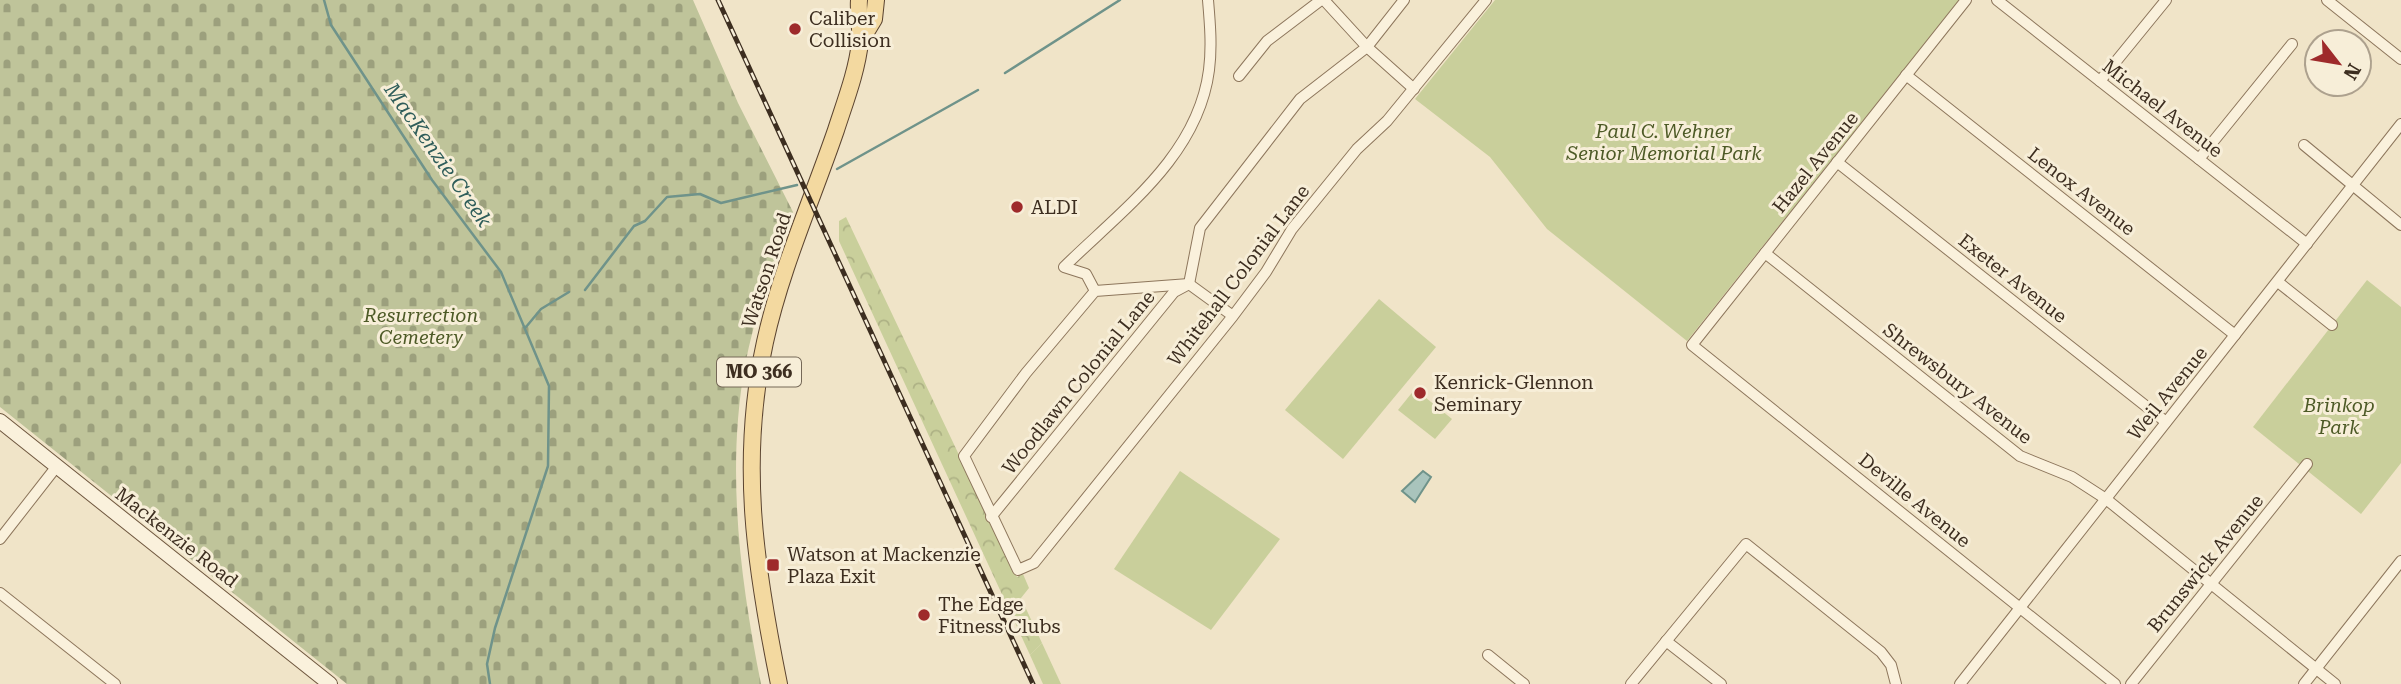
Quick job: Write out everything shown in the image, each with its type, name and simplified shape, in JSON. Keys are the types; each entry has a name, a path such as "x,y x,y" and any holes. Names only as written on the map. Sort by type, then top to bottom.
{"main road":[{"name":"Watson Road","path":"779,684 756,566 751,513 751,455 756,391 772,316 841,113 860,42 859,0"},
{"name":"Watson Road","path":"860,42 874,19 876,0"},
{"name":"Mackenzie Road","path":"0,421 330,684"}],"street":[{"path":"1095,290 1086,274 1064,267 1160,173 1197,117 1209,71 1208,0"},
{"path":"1239,76 1267,41 1322,0 1367,47 1413,89"},
{"path":"1189,284 1200,228 1300,99 1367,47 1404,0"},
{"name":"Whitehall Colonial Lane","path":"991,517 1018,570 1034,563 1233,316 1266,272 1292,229 1357,149 1387,121 1486,0"},
{"name":"Hazel Avenue","path":"1692,345 1966,0"},
{"name":"Michael Avenue","path":"1997,0 2307,244"},
{"path":"2100,81 2166,0"},
{"path":"2327,0 2401,59"},
{"path":"2199,159 2292,44"},
{"name":"Lenox Avenue","path":"1906,75 2235,335"},
{"name":"Weil Avenue","path":"1960,684 2401,124"},
{"path":"2304,145 2401,225"},
{"name":"Exeter Avenue","path":"1837,162 2166,422"},
{"name":"Shrewsbury Avenue","path":"1765,253 2020,456 2071,477 2106,499 2335,684"},
{"path":"2278,282 2332,325"},
{"path":"991,517 964,456 1026,373 1095,290 1189,284 1233,316"},
{"name":"Woodlawn Colonial Lane","path":"991,517 1174,292 1189,284"},
{"name":"Deville Avenue","path":"1692,345 2115,684"},
{"name":"Brunswick Avenue","path":"2131,684 2307,464"},
{"path":"0,539 57,466"},
{"path":"1631,684 1746,544 1881,652 1891,665 1896,684"},
{"path":"2304,684 2401,561"},
{"path":"0,593 116,684"},
{"path":"1666,641 1721,684"},
{"path":"1488,655 1524,684"}],"green space":[{"name":"Resurrection Cemetery","path":"0,0 693,0 738,103 793,212 754,326 739,405 736,485 738,525 747,605 761,684 347,684 0,407"},
{"name":"Paul C. Wehner Senior Memorial Park","path":"1495,0 1959,0 1687,341 1547,229 1490,157 1415,99"},
{"path":"846,217 1017,577 1023,574 1029,588 1021,598 1042,643 1030,655 839,241 839,221"},
{"name":"Brinkop Park","path":"2367,280 2401,307 2401,463 2361,514 2253,427"},
{"path":"1379,299 1436,347 1343,459 1285,410"},
{"path":"1415,389 1452,419 1435,439 1398,410"},
{"path":"1180,471 1280,539 1211,630 1114,569"},
{"path":"1042,643 1061,684 1043,684 1030,655"}],"water":[{"path":"1423,471 1431,477 1415,502 1402,491"}],"waterway":[{"name":"MacKenzie Creek","path":"324,0 331,25 432,180 501,272 549,386 548,466 495,628 487,664 490,684"},
{"path":"1005,73 1120,0"},
{"path":"837,169 978,90"},
{"path":"585,290 634,226 645,221 667,197 700,194 721,203 797,185"},
{"path":"526,327 541,309 569,292"}],"railway":[{"path":"718,0 1033,684"}],"place":[{"name":"Caliber Collision","path":"795,29"},
{"name":"ALDI","path":"1017,207"},
{"name":"Kenrick-Glennon Seminary","path":"1420,393"},
{"name":"Watson at Mackenzie Plaza Exit","path":"773,565"},
{"name":"The Edge Fitness Clubs","path":"924,615"}]}
